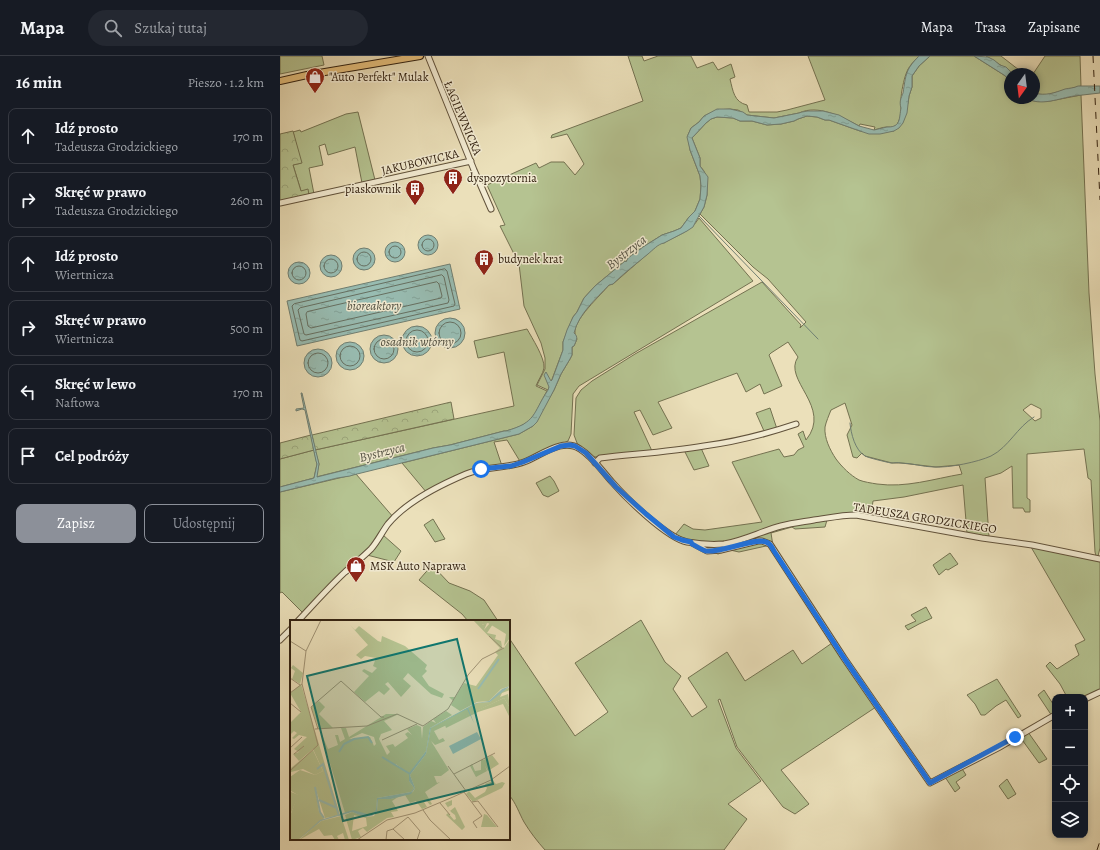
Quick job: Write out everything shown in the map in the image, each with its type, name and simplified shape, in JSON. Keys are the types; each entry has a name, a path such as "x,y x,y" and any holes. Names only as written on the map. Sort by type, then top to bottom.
{"main road":[{"path":"280,81 420,56"}],"street":[{"name":"ŁAGIEWNICKA","path":"428,56 491,209"},
{"name":"JAKUBOWICKA","path":"280,203 470,161"},
{"path":"595,463 600,458 724,443 776,431 796,424"},
{"name":"TADEUSZA GRODZICKIEGO","path":"299,620 344,572 372,547 392,520 419,498 435,488 470,472 515,465 564,445 578,447 586,453 616,487 646,514 674,537 691,542 724,544 789,524 844,515 856,515 982,538 1032,545 1100,559"},
{"path":"691,542 692,544 707,551 721,550 758,541 770,544 844,658 930,783 998,748 1052,717"},
{"path":"280,640 290,630"},
{"path":"1088,698 1100,692"}],"green space":[{"path":"280,56 322,56 324,65 280,74"},
{"path":"628,56 642,56 644,61 658,56 691,56 697,68 713,62 718,70 731,64 735,77 730,79 733,92 739,101 747,105 749,112 777,112 825,100 808,56 919,56 911,64 907,71 901,99 900,118 897,124 893,127 884,127 874,130 875,127 860,124 859,126 830,113 814,110 774,118 747,115 738,110 730,109 717,110 704,116 691,128 688,135 690,150 700,176 701,186 700,199 695,211 681,228 662,235 643,247 595,286 584,298 573,317 563,342 563,350 548,390 537,385 545,369 545,358 541,343 524,306 519,264 500,226 505,225 487,185 536,163 539,168 551,162 564,162 575,175 584,164 567,134 551,138 552,135 643,101"},
{"path":"930,56 974,56 1004,75 1004,104 1040,104 1040,101 1050,101 1081,95 1089,293 1100,421 1100,548 1098,556 1096,556 1095,552 1091,480 1088,478 1084,449 1027,454 1027,498 1030,500 1030,512 1025,512 1023,508 1013,508 1012,466 1001,473 985,478 989,537 967,533 963,485 904,497 873,501 871,515 862,514 831,516 827,520 825,527 795,529 792,527 771,533 773,546 766,546 739,552 730,550 718,554 713,552 713,547 724,541 700,541 675,535 684,524 693,529 705,530 762,522 732,462 779,449 784,457 794,455 798,450 804,447 798,434 803,431 806,440 813,428 814,416 811,405 796,375 795,366 798,357 788,342 769,355 782,386 764,394 760,384 746,392 737,373 658,402 672,428 653,435 640,410 634,412 652,451 595,457 590,455 577,443 574,435 576,398 581,390 592,381 635,354 762,282 801,325 800,328 806,322 768,279 753,267 700,214 704,207 707,187 704,171 700,166 700,158 692,138 706,123 717,117 733,118 740,121 752,121 767,125 781,124 807,116 829,120 860,131 894,131 908,103 912,87 912,76 919,66","holes":["845,403 852,425 847,435 853,457 857,458 862,453 865,456 892,463 936,467 959,465 962,474 898,485 877,484 859,480 846,471 836,459 825,435 825,427 831,410","1031,404 1041,409 1041,418 1035,421 1023,410"]},
{"path":"986,56 1001,56 1016,68 1003,67"},
{"path":"1045,56 1080,56 1081,86 1046,95 1040,95 1040,68 1037,68"},
{"path":"358,112 375,180 362,183 355,147 328,155 325,144 319,146 323,165 309,168 314,194 309,195 301,191 293,165 301,163 293,132 300,130 301,132 346,114"},
{"path":"293,131 302,163 293,165 301,191 308,189 309,195 280,202 280,134"},
{"path":"699,218 753,281 579,386 573,394 571,434 568,441 521,463 507,440 494,442 502,466 469,474 427,493 402,463 519,434 533,426 572,355 572,347 577,339 575,334 578,321 588,308 609,285 613,284 660,243 664,243 688,230"},
{"path":"527,329 538,348 544,364 544,368 536,386 547,391 536,412 523,425 506,431 316,477 319,464 315,450 514,406 504,352 478,358 474,341"},
{"path":"451,402 454,419 315,450 312,435"},
{"path":"770,408 777,429 764,431 756,413"},
{"path":"311,435 314,450 280,459 280,443"},
{"path":"701,448 709,466 694,470 684,450"},
{"path":"314,450 317,464 314,478 280,487 280,459"},
{"path":"356,474 394,518 379,538 357,558 303,613 282,592 280,593 280,492"},
{"path":"550,476 559,491 548,497 543,495 536,483"},
{"path":"433,519 445,539 435,542 424,525"},
{"path":"383,535 401,551 394,562 367,555 377,546"},
{"path":"1031,547 1100,561 1100,692 1096,691 1088,695 1065,694 1060,684 1046,666 1050,662 1057,669 1079,655 1075,645 1085,640"},
{"path":"950,553 958,564 948,570 946,569 939,575 933,565"},
{"path":"432,565 449,583 470,591 484,600 497,620 467,620 462,614 419,580"},
{"path":"926,607 932,618 908,630 905,626 916,621 911,615"},
{"path":"641,620 665,662 681,676 673,689 692,717 707,707 688,678 727,652 745,681 793,650 802,664 832,643 876,707 781,770 809,804 795,814 783,807 737,747 720,699 718,700 736,748 761,781 728,804 747,819 724,850 545,850 526,826 516,805 510,796 510,639 575,736 608,712 575,663"},
{"path":"997,679 1021,716 1018,718 1006,700 985,715 981,715 975,704 967,695"},
{"path":"1044,690 1052,702 1052,716 1038,695"},
{"path":"1028,732 1047,759 1039,763 1020,737"},
{"path":"961,767 966,775 956,782 960,788 955,792 945,777"},
{"path":"1007,779 1016,794 1008,799 999,786"}],"water":[{"path":"919,56 930,56 919,66 912,76 912,87 909,96 907,113 903,123 894,131 880,134 869,134 829,120 807,116 781,124 767,125 752,121 740,121 733,118 717,117 706,123 692,138 700,158 700,166 708,177 707,195 704,207 693,227 656,247 613,284 609,285 588,307 576,326 574,333 577,339 572,347 572,355 537,422 533,426 519,434 280,492 280,487 314,478 317,464 305,410 302,409 296,411 296,409 304,408 301,393 319,464 317,477 506,431 516,428 529,420 533,416 548,390 549,387 544,375 546,372 551,381 552,380 563,350 563,342 567,330 584,298 595,286 643,247 662,235 681,228 695,211 700,199 701,186 700,176 690,150 687,137 691,128 704,116 717,109 730,109 743,112 747,115 774,118 808,111 823,111 839,115 859,126 874,130 892,127 899,121 901,108 900,100 907,73 911,65"},
{"path":"974,56 988,57 1006,67 1007,68 1004,68 1004,75"},
{"path":"1078,86 1100,86 1100,93 1040,102 1040,94 1050,94"},
{"path":"424,235 432,235 438,241 438,249 432,255 424,255 418,249 418,241"},
{"path":"391,242 399,242 405,248 405,256 399,262 391,262 385,256 385,248"},
{"path":"364,248 372,251 375,259 372,267 364,270 356,267 353,259 356,251"},
{"path":"331,255 339,258 342,266 339,274 331,277 323,274 320,266 323,258"},
{"path":"299,262 307,265 310,273 307,281 299,284 291,281 288,273 291,265"},
{"name":"bioreaktory","path":"450,264 460,309 297,346 287,301"},
{"name":"osadnik wtórny","path":"450,318 461,322 465,333 461,344 450,348 439,344 435,333 439,322"},
{"name":"osadnik wtórny","path":"417,326 428,330 432,341 428,352 417,356 406,352 402,341 406,330"},
{"name":"osadnik wtórny","path":"384,335 394,339 398,349 394,359 384,363 374,359 370,349 374,339"},
{"name":"osadnik wtórny","path":"350,342 360,346 364,356 360,366 350,370 340,366 336,356 340,346"},
{"path":"318,349 328,353 332,363 328,373 318,377 308,373 304,363 308,353"}],"waterway":[{"path":"699,216 818,339"},
{"path":"850,423 851,432 856,446 865,456 891,463 930,467 947,467 991,456 1003,448 1023,426 1034,417"}],"railway":[{"path":"1093,56 1100,200"},
{"path":"1097,850 1100,841"}],"place":[{"name":"\"Auto Perfekt\" Mulak","path":"315,94"},
{"name":"dyspozytornia","path":"453,195"},
{"name":"piaskownik","path":"415,206"},
{"name":"budynek krat","path":"484,276"},
{"name":"MSK Auto Naprawa","path":"356,583"}],"route":[{"path":"481,469 511,466 564,445 575,446 586,453 626,497 676,538 691,542 692,544 707,551 721,550 758,541 770,544 844,658 930,783 998,748 1015,737"}],"water label":[{"name":"Bystrzyca","path":"626,252"},
{"name":"Bystrzyca","path":"382,452"}]}
